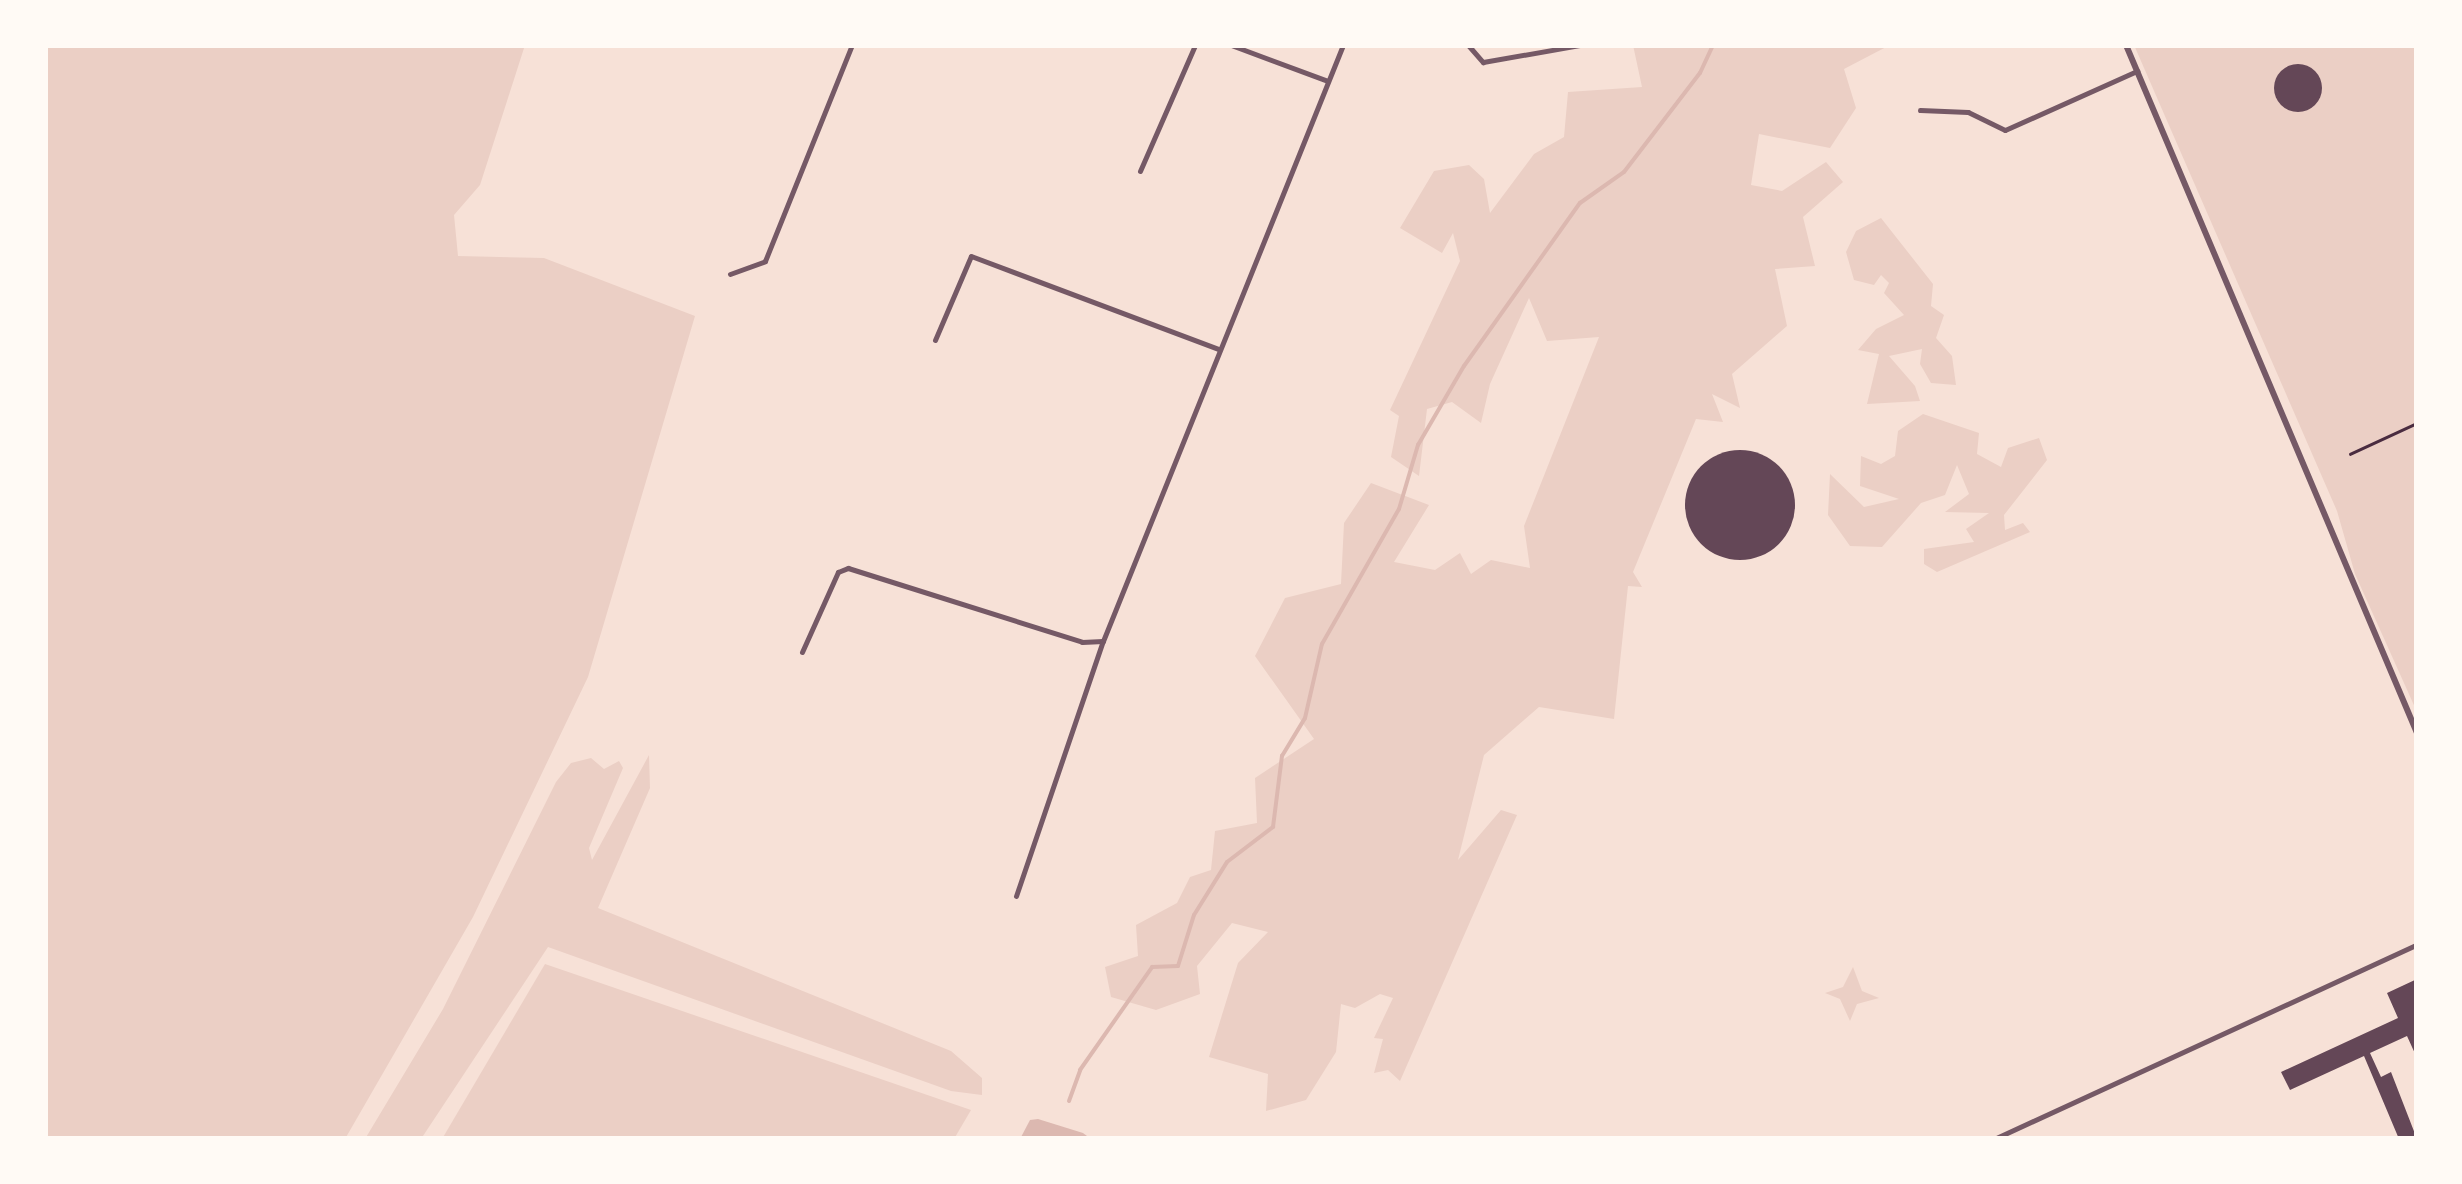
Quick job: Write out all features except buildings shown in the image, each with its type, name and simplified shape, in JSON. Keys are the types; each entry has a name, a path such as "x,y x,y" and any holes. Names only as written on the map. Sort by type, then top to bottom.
{"street":[{"path":"730,274 765,261 852,45"},
{"path":"1140,172 1194,45"},
{"path":"1231,45 1328,81"},
{"path":"1016,896 1103,641 1342,45"},
{"path":"1404,45 1432,45"},
{"path":"1468,45 1483,62 1580,45"},
{"path":"2126,45 2417,733"},
{"path":"1920,110 1968,112 2005,130 2137,71"},
{"path":"936,340 971,256 1218,349"},
{"path":"802,652 838,572 848,568 1082,642 1103,641"},
{"path":"1994,1139 2417,944"},
{"path":"2020,1128 2024,1139"}],"path":[{"path":"2350,454 2417,423"}],"shaded area":[{"path":"45,45 525,45 480,185 454,215 458,256 544,258 695,316 588,677 473,917 345,1139 45,1139"},
{"path":"1633,45 1890,45 1844,69 1856,108 1830,148 1759,134 1751,185 1782,191 1826,162 1843,182 1803,217 1815,266 1775,269 1787,326 1732,374 1740,408 1712,394 1723,422 1696,419 1633,572 1642,587 1628,586 1614,719 1539,707 1484,755 1458,860 1501,810 1517,815 1400,1081 1388,1070 1374,1073 1383,1039 1374,1038 1393,998 1380,994 1355,1008 1341,1004 1336,1052 1306,1100 1266,1111 1268,1074 1209,1057 1238,963 1268,932 1232,923 1197,966 1200,994 1156,1010 1111,997 1105,967 1138,956 1136,925 1177,903 1190,877 1211,870 1215,831 1257,823 1255,778 1314,739 1255,656 1285,598 1341,584 1344,523 1371,483 1429,505 1394,562 1435,570 1460,553 1471,574 1491,560 1530,568 1524,526 1599,337 1547,341 1529,298 1490,384 1481,423 1452,402 1427,409 1419,476 1391,457 1399,416 1390,410 1460,261 1453,233 1442,253 1400,228 1434,171 1469,165 1484,179 1490,213 1534,154 1564,137 1568,92 1642,87"},
{"path":"2134,45 2417,45 2417,712 2355,574 2337,511"},
{"path":"1881,218 1933,284 1931,306 1944,315 1936,338 1952,356 1956,385 1931,383 1920,364 1922,349 1889,356 1915,386 1920,401 1867,404 1879,354 1858,350 1876,329 1904,315 1884,293 1889,283 1881,275 1874,285 1854,280 1846,252 1856,231"},
{"path":"1923,414 1979,433 1977,454 2001,467 2008,448 2039,438 2047,460 2004,515 2005,530 2023,523 2030,532 1937,572 1924,564 1924,549 1974,542 1966,529 1989,513 1945,512 1969,494 1957,465 1945,495 1921,503 1882,547 1850,546 1828,515 1830,474 1864,507 1899,499 1860,486 1861,456 1881,464 1895,456 1898,431"},
{"path":"649,755 650,788 598,908 951,1051 982,1078 982,1095 951,1091 548,947 421,1139 365,1139 443,1009 556,782 571,763 591,758 604,769 619,761 623,768 589,848 592,860"},
{"path":"545,964 971,1110 954,1139 442,1139"},
{"path":"1853,967 1862,991 1879,998 1857,1004 1850,1021 1840,999 1825,993 1843,987"},
{"path":"1038,1119 1091,1139 1020,1139 1030,1120"}],"waterway":[{"path":"1069,1101 1080,1070 1152,967 1178,966 1194,915 1227,862 1273,827 1282,756 1305,718 1322,644 1399,509 1418,445 1464,366 1580,203 1624,172 1700,73 1713,45"}]}
